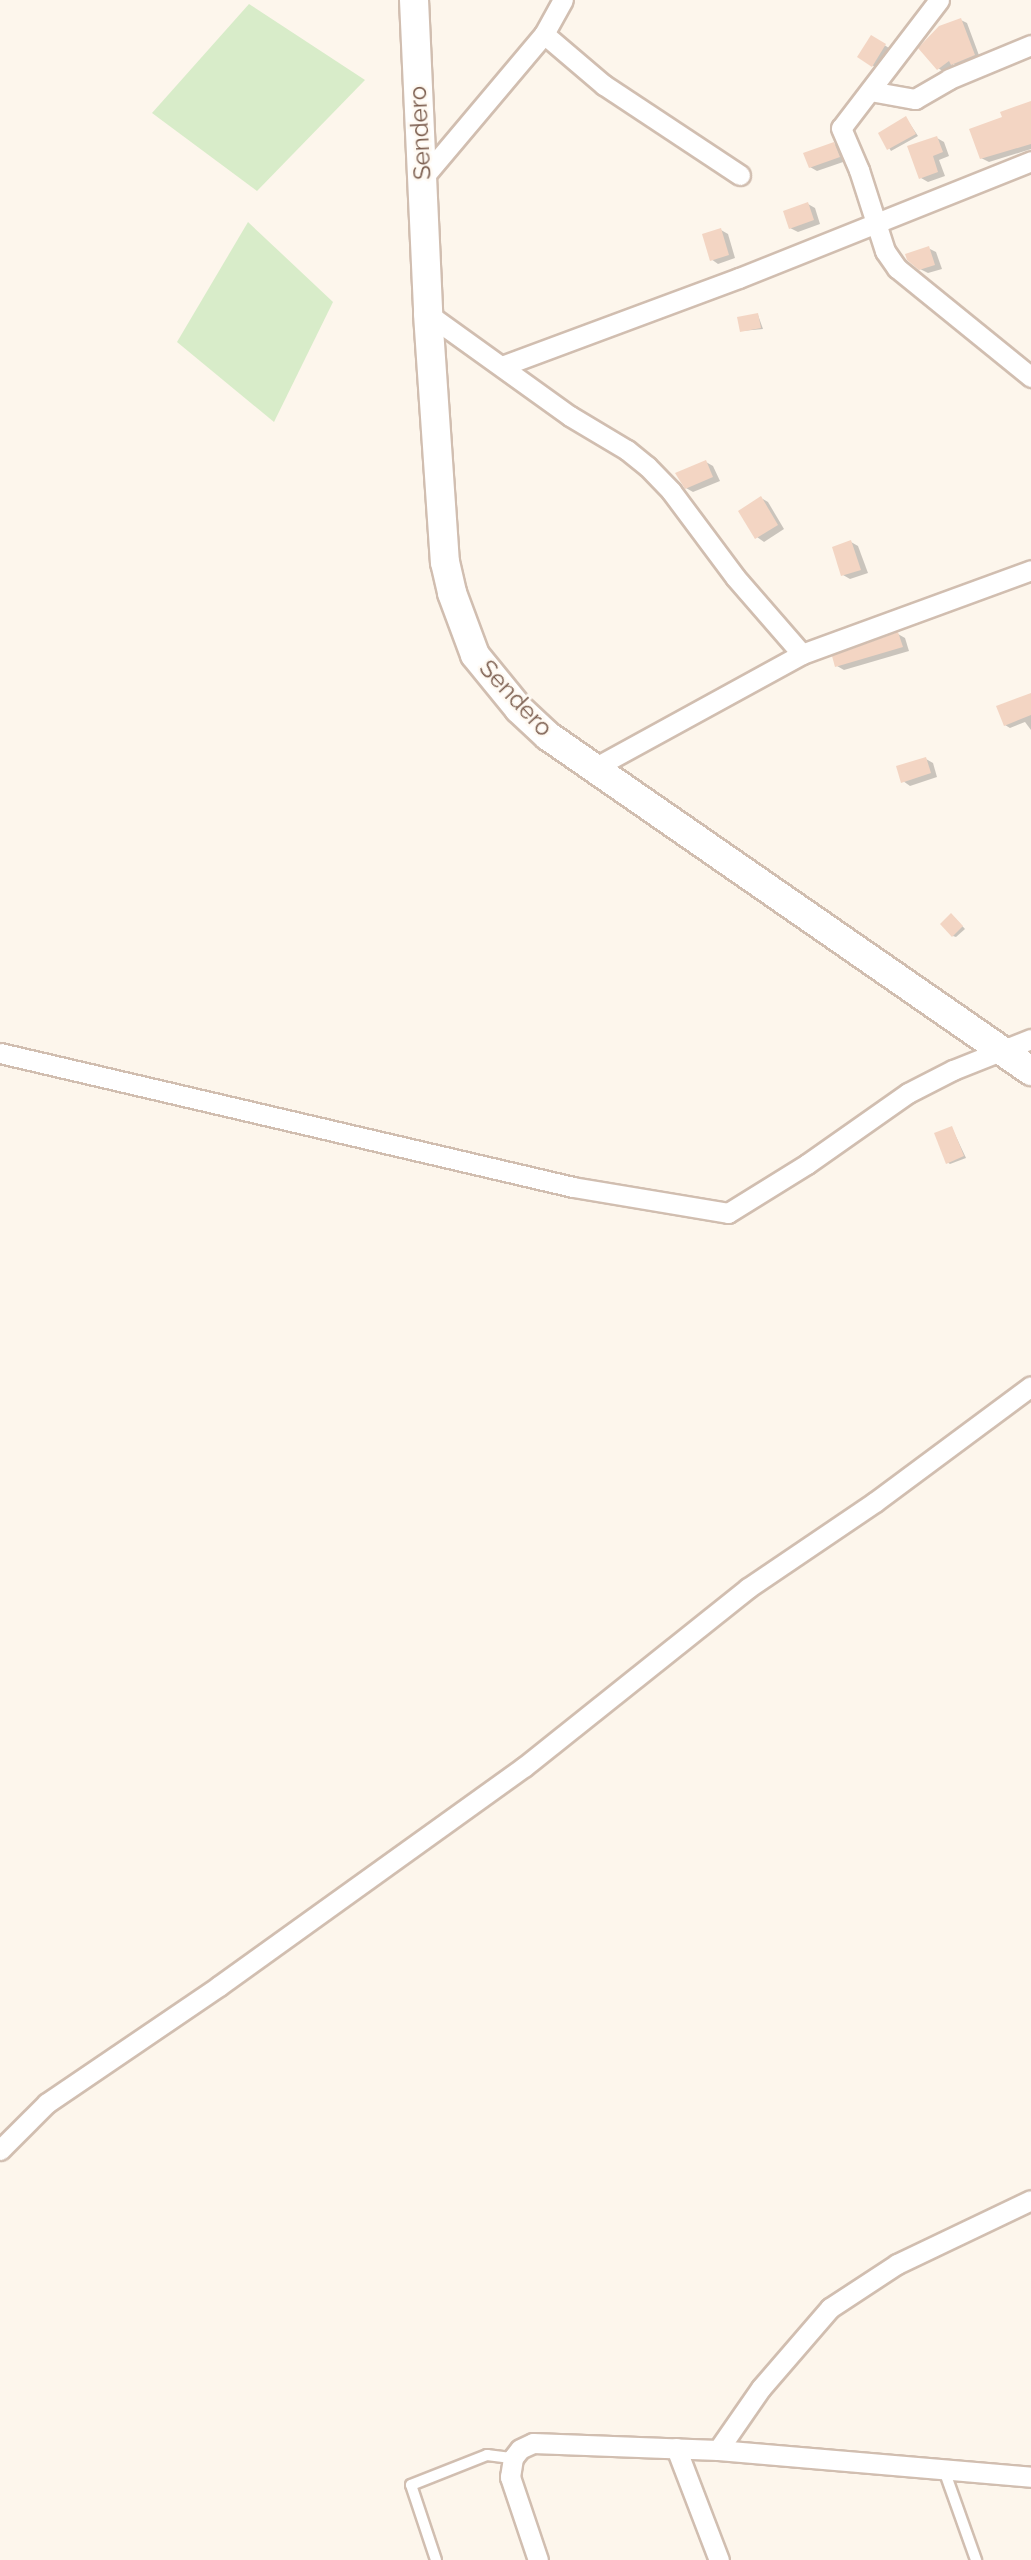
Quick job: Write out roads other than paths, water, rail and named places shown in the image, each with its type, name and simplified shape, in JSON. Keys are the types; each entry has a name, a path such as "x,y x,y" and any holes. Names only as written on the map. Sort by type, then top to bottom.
{"main road":[{"name":"Sendero","path":"414,0 428,314 445,562 475,655 519,709 548,736 1031,1071"}],"street":[{"path":"422,179 544,34 563,0"},
{"path":"939,0 841,128 859,170 885,251 897,268 1031,377"},
{"path":"544,34 604,85 740,175"},
{"path":"870,91 915,99 949,79 1031,45"},
{"path":"502,366 876,224 1031,161"},
{"path":"428,314 570,416 627,450 648,466 671,491 735,577 802,654"},
{"path":"594,768 802,654 1031,570"},
{"path":"0,1053 573,1187 728,1213 807,1164 908,1093 953,1070 1031,1039"},
{"path":"0,2150 47,2103 219,1986 524,1766 748,1588 875,1502 1031,1385"},
{"path":"718,2450 761,2388 830,2308 897,2264 1031,2200"},
{"path":"538,2560 510,2477 513,2458 520,2449 533,2443 718,2450 1030,2479"},
{"path":"677,2448 719,2560"}],"lane":[{"path":"436,2560 411,2484 487,2455 513,2458"},
{"path":"944,2470 976,2560"}]}
